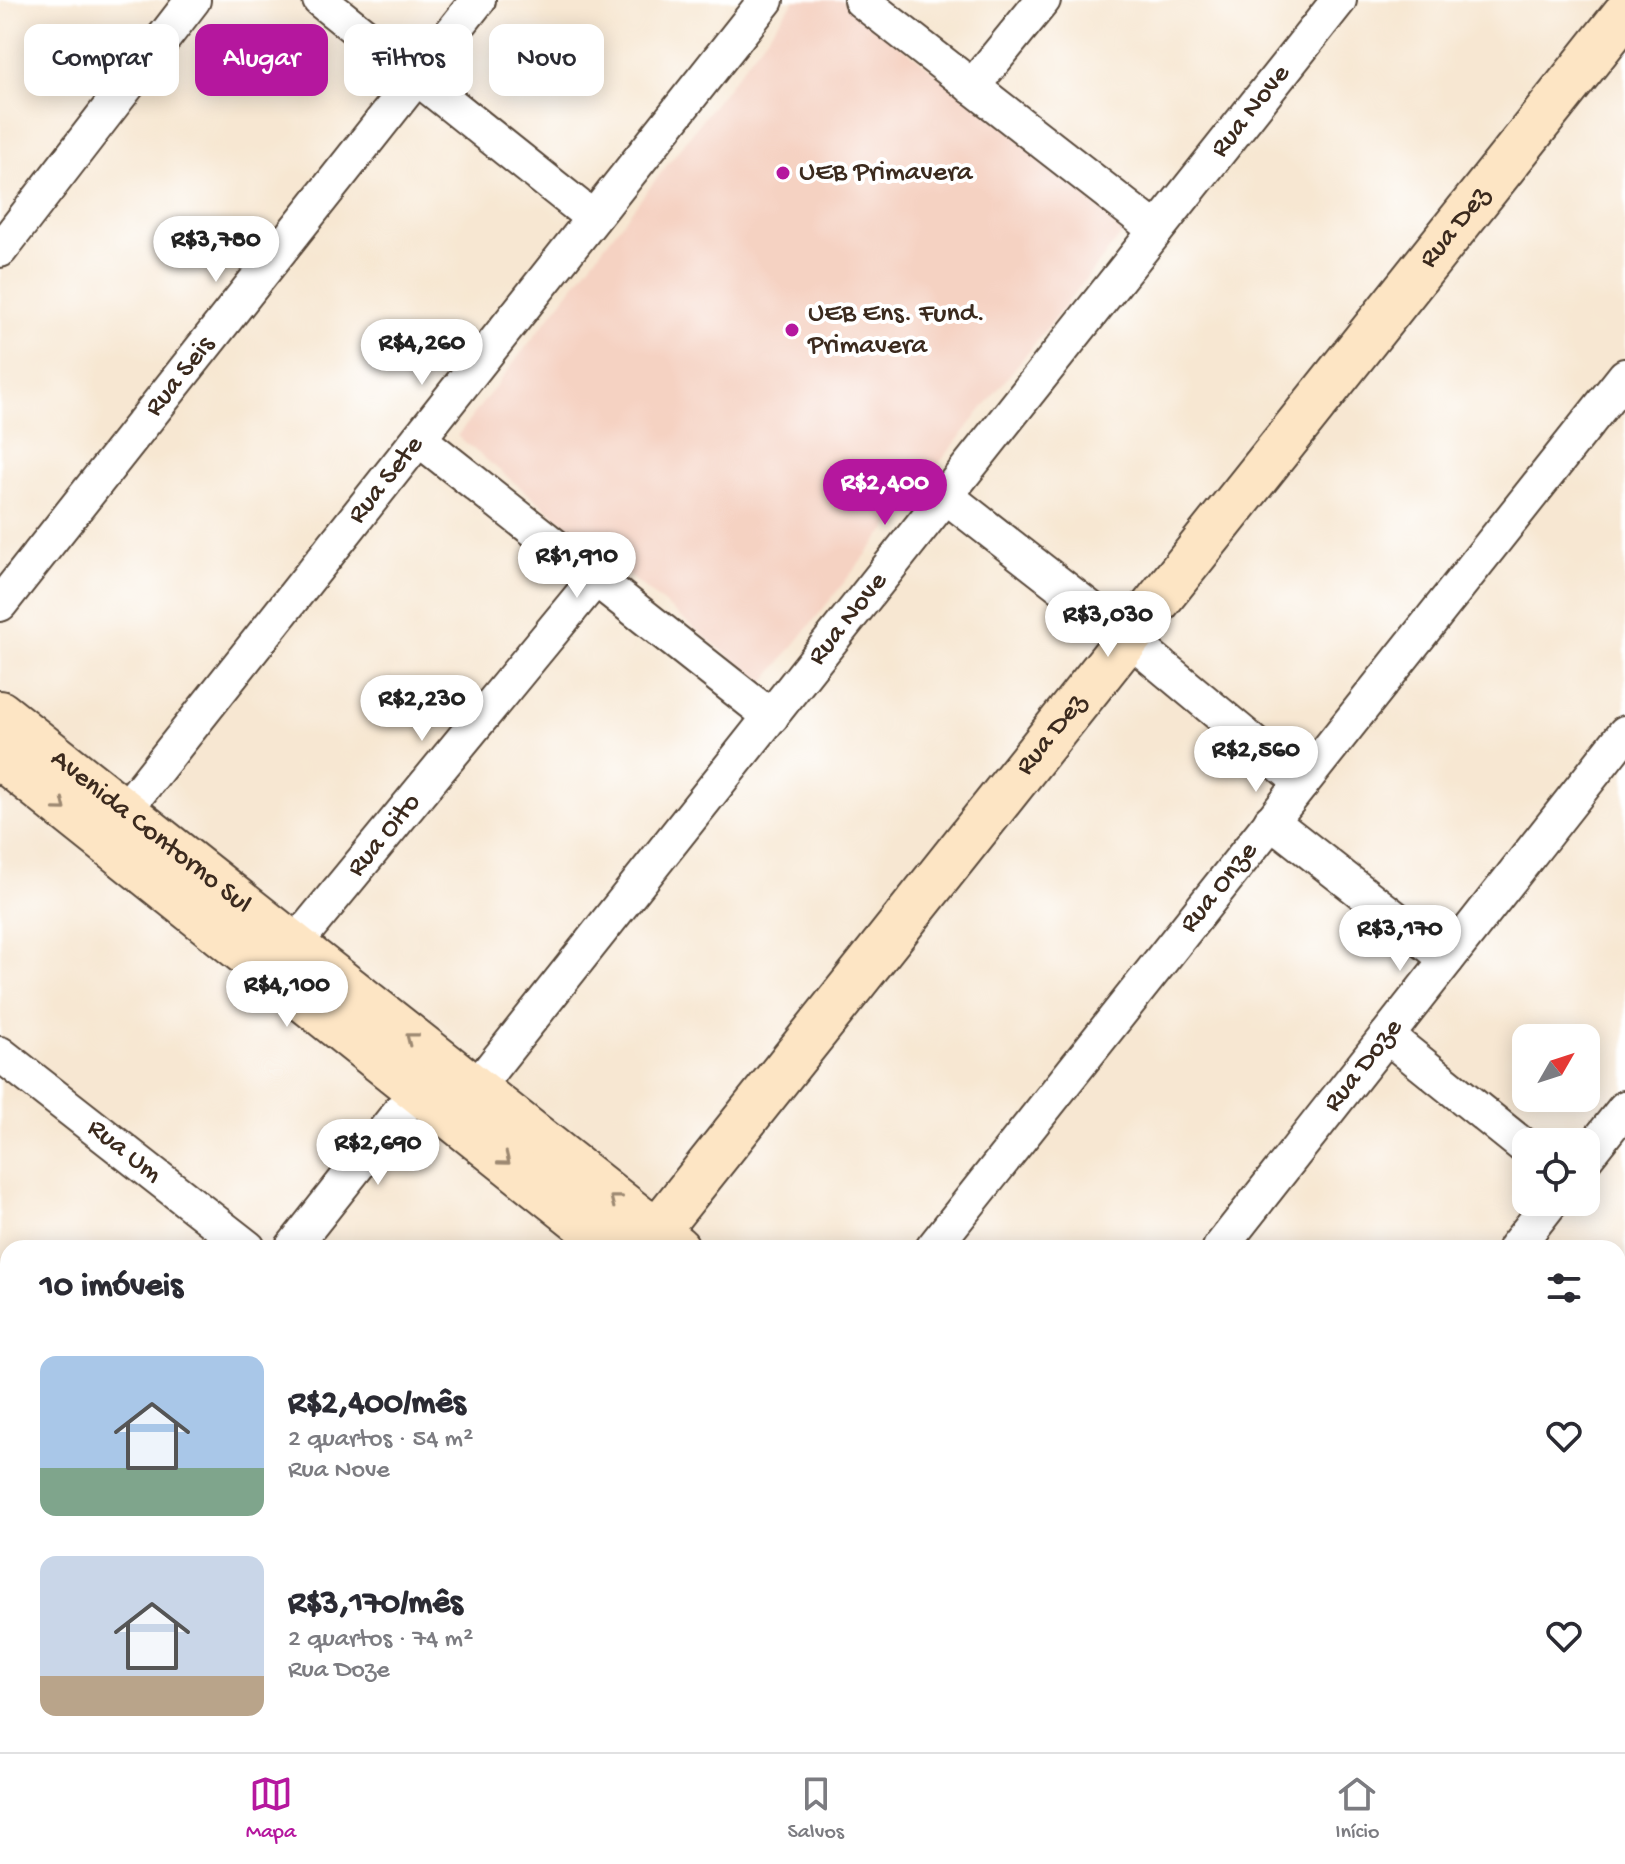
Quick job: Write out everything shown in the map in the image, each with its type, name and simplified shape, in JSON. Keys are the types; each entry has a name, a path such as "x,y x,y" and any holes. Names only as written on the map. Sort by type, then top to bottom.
{"street":[{"path":"0,250 193,0"},
{"path":"320,0 350,24"},
{"name":"Rua Seis","path":"459,24 478,0"},
{"name":"Rua Sete","path":"124,811 766,0"},
{"path":"861,0 1156,230"},
{"path":"972,87 1043,0"},
{"name":"Rua Nove","path":"475,1089 1339,0"},
{"name":"Rua Dez","path":"660,1240 1128,638 1625,14"},
{"name":"Rua Seis","path":"0,604 403,96"},
{"path":"440,96 593,218"},
{"name":"Rua Onze","path":"939,1240 1625,376"},
{"path":"419,439 771,717"},
{"path":"946,496 1128,638 1302,783"},
{"name":"Rua Oito","path":"294,945 596,578"},
{"name":"Avenida Contorno Sul","path":"0,713 475,1089 656,1240"},
{"name":"Rua Doze","path":"1226,1240 1625,733"},
{"name":"Avenida Contorno Sul","path":"0,757 605,1240"},
{"path":"1271,821 1447,959"},
{"path":"1387,1036 1512,1137"},
{"name":"Rua Um","path":"0,1054 238,1240"},
{"path":"298,1240 417,1090"},
{"path":"1600,1139 1625,1108"},
{"path":"1521,1240 1540,1216"}],"shaded area":[{"name":"UEB Ens. Fund. Primavera","path":"795,0 842,0 1130,224 763,684 457,436"}],"place":[{"name":"UEB Primavera","path":"783,173"},
{"name":"UEB Ens. Fund. Primavera","path":"792,330"}]}
